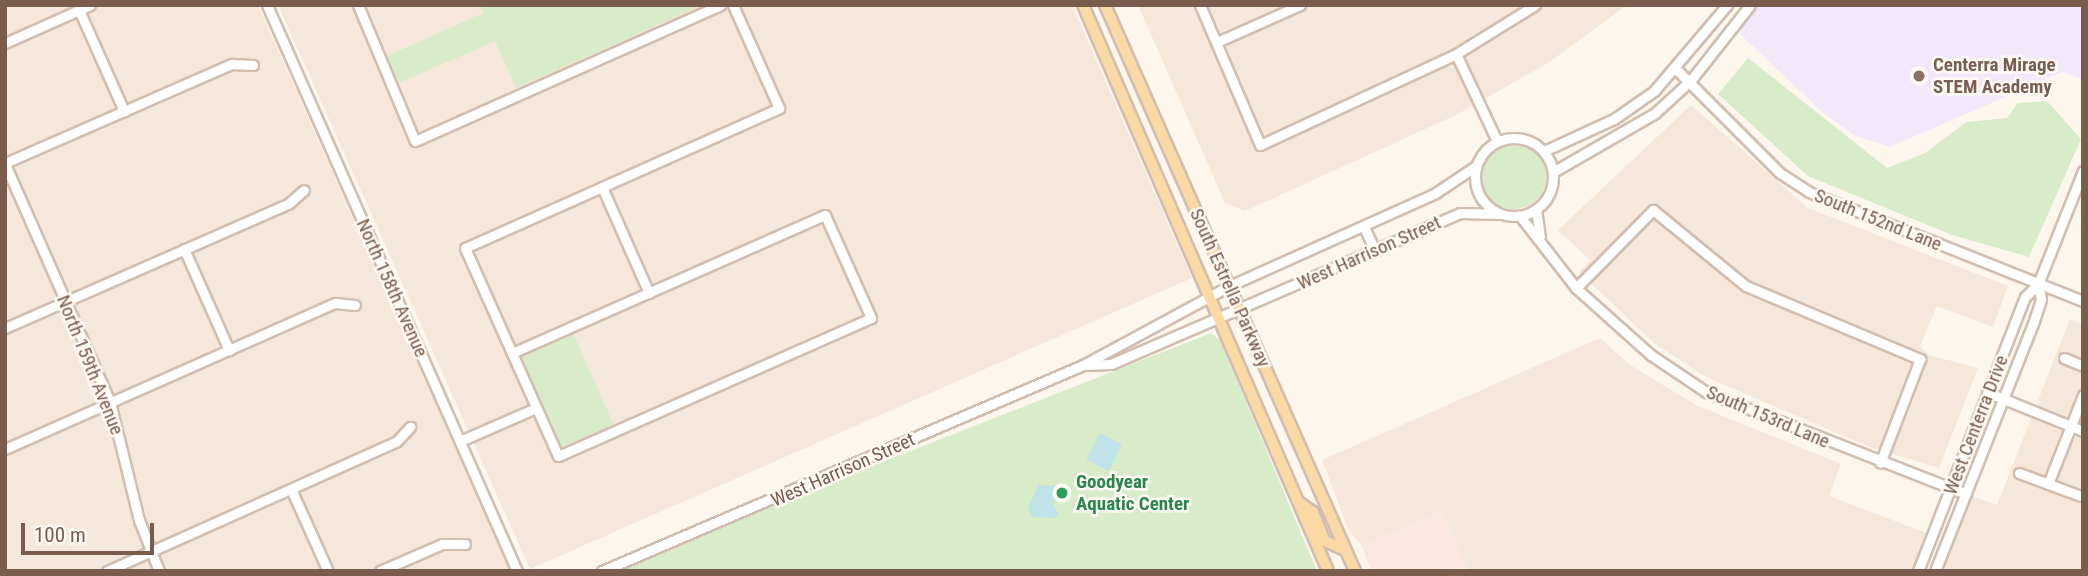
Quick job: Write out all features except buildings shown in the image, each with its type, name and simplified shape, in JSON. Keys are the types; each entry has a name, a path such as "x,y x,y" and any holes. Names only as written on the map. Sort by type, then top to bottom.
{"main road":[{"name":"South Estrella Parkway","path":"1083,5 1328,571"},
{"name":"South Estrella Parkway","path":"1105,5 1354,571"},
{"path":"1298,501 1313,512 1325,541 1345,550"}],"street":[{"path":"5,43 90,5"},
{"name":"North 158th Avenue","path":"267,5 517,571"},
{"path":"357,6 415,141 720,5"},
{"path":"512,353 825,215 871,318 558,456 465,248 779,108 733,5"},
{"path":"1200,5 1260,145 1456,54 1535,5"},
{"path":"1217,42 1300,5"},
{"path":"1544,151 1614,119 1676,69 1727,5"},
{"path":"1553,172 1635,127 1688,83 1750,5"},
{"path":"79,10 124,111"},
{"path":"1456,54 1497,141"},
{"path":"5,163 232,64 253,65"},
{"name":"South 152nd Lane","path":"1676,69 1780,173 1809,192 2083,301"},
{"path":"1522,138 1544,151 1553,172 1548,196 1536,209 1520,216 1500,214 1476,190 1476,166 1497,141 1522,138"},
{"name":"North 159th Avenue","path":"5,163 110,402 150,552 159,571"},
{"name":"West Harrison Street","path":"602,571 1083,365 1229,286 1450,186 1476,166"},
{"name":"West Centerra Drive","path":"1918,571 2025,297 2038,284 2081,184 2083,171"},
{"path":"602,187 649,293"},
{"path":"5,328 288,204 303,190"},
{"name":"South 153rd Lane","path":"1536,209 1541,237"},
{"path":"1576,288 1653,209 1746,286 1920,359 1880,463"},
{"name":"West Harrison Street","path":"1083,365 1111,364 1460,214 1500,214"},
{"name":"South 153rd Lane","path":"1520,216 1541,237 1576,288 1651,355 1706,392 1880,463 1966,494"},
{"path":"1364,227 1374,251"},
{"path":"184,249 229,350"},
{"name":"West Centerra Drive","path":"1935,571 2041,299 2038,284"},
{"path":"5,450 335,303 355,305"},
{"path":"2064,358 2083,366"},
{"path":"1989,393 2083,431"},
{"path":"2048,484 2083,395"},
{"path":"460,442 536,408"},
{"path":"107,571 396,442 410,427"},
{"path":"2019,474 2081,496"},
{"path":"291,489 328,571"},
{"path":"380,571 442,544 465,544"}],"shaded area":[{"path":"5,5 258,5 510,571 5,571"},
{"path":"278,5 1072,5 1192,278 530,569"},
{"path":"1138,5 1627,5 1548,63 1456,115 1245,211 1225,203"},
{"name":"Centerra Mirage STEM Academy","path":"1758,5 2083,5 2083,79 2062,72 1890,147 1854,135 1822,112 1737,31"},
{"path":"1691,105 1808,208 2008,286 1993,327 1937,306 1920,346 1929,355 1978,368 1939,468 1872,448 1706,377 1655,344 1579,272 1590,260 1558,230"},
{"path":"2070,319 2083,325 2083,571 1942,571 1972,496 1997,505"},
{"path":"1600,338 1630,365 1696,405 1841,464 1829,496 1929,534 1914,571 1462,571 1467,568 1442,511 1362,546 1349,531 1322,460"},
{"path":"1442,511 1467,568 1371,571 1362,546"}],"green space":[{"path":"480,5 702,5 516,88 495,41 399,83 387,56 483,13"},
{"path":"1748,58 1887,168 1925,153 1966,122 2007,118 2018,103 2047,101 2081,139 2029,257 1952,235 1808,176 1718,94"},
{"path":"1513,141 1526,144 1537,151 1544,162 1547,175 1544,188 1537,199 1526,206 1513,209 1500,206 1489,199 1482,188 1479,175 1482,162 1489,151 1500,144"},
{"path":"573,333 614,426 562,450 520,357"},
{"path":"1211,333 1220,340 1317,571 605,571"}],"water":[{"path":"1100,433 1122,444 1109,471 1086,460"},
{"path":"1038,485 1066,486 1063,498 1052,502 1059,515 1055,518 1032,517 1028,508"}],"place":[{"name":"Centerra Mirage STEM Academy","path":"1919,76"},
{"name":"Goodyear Aquatic Center","path":"1062,493"}]}
